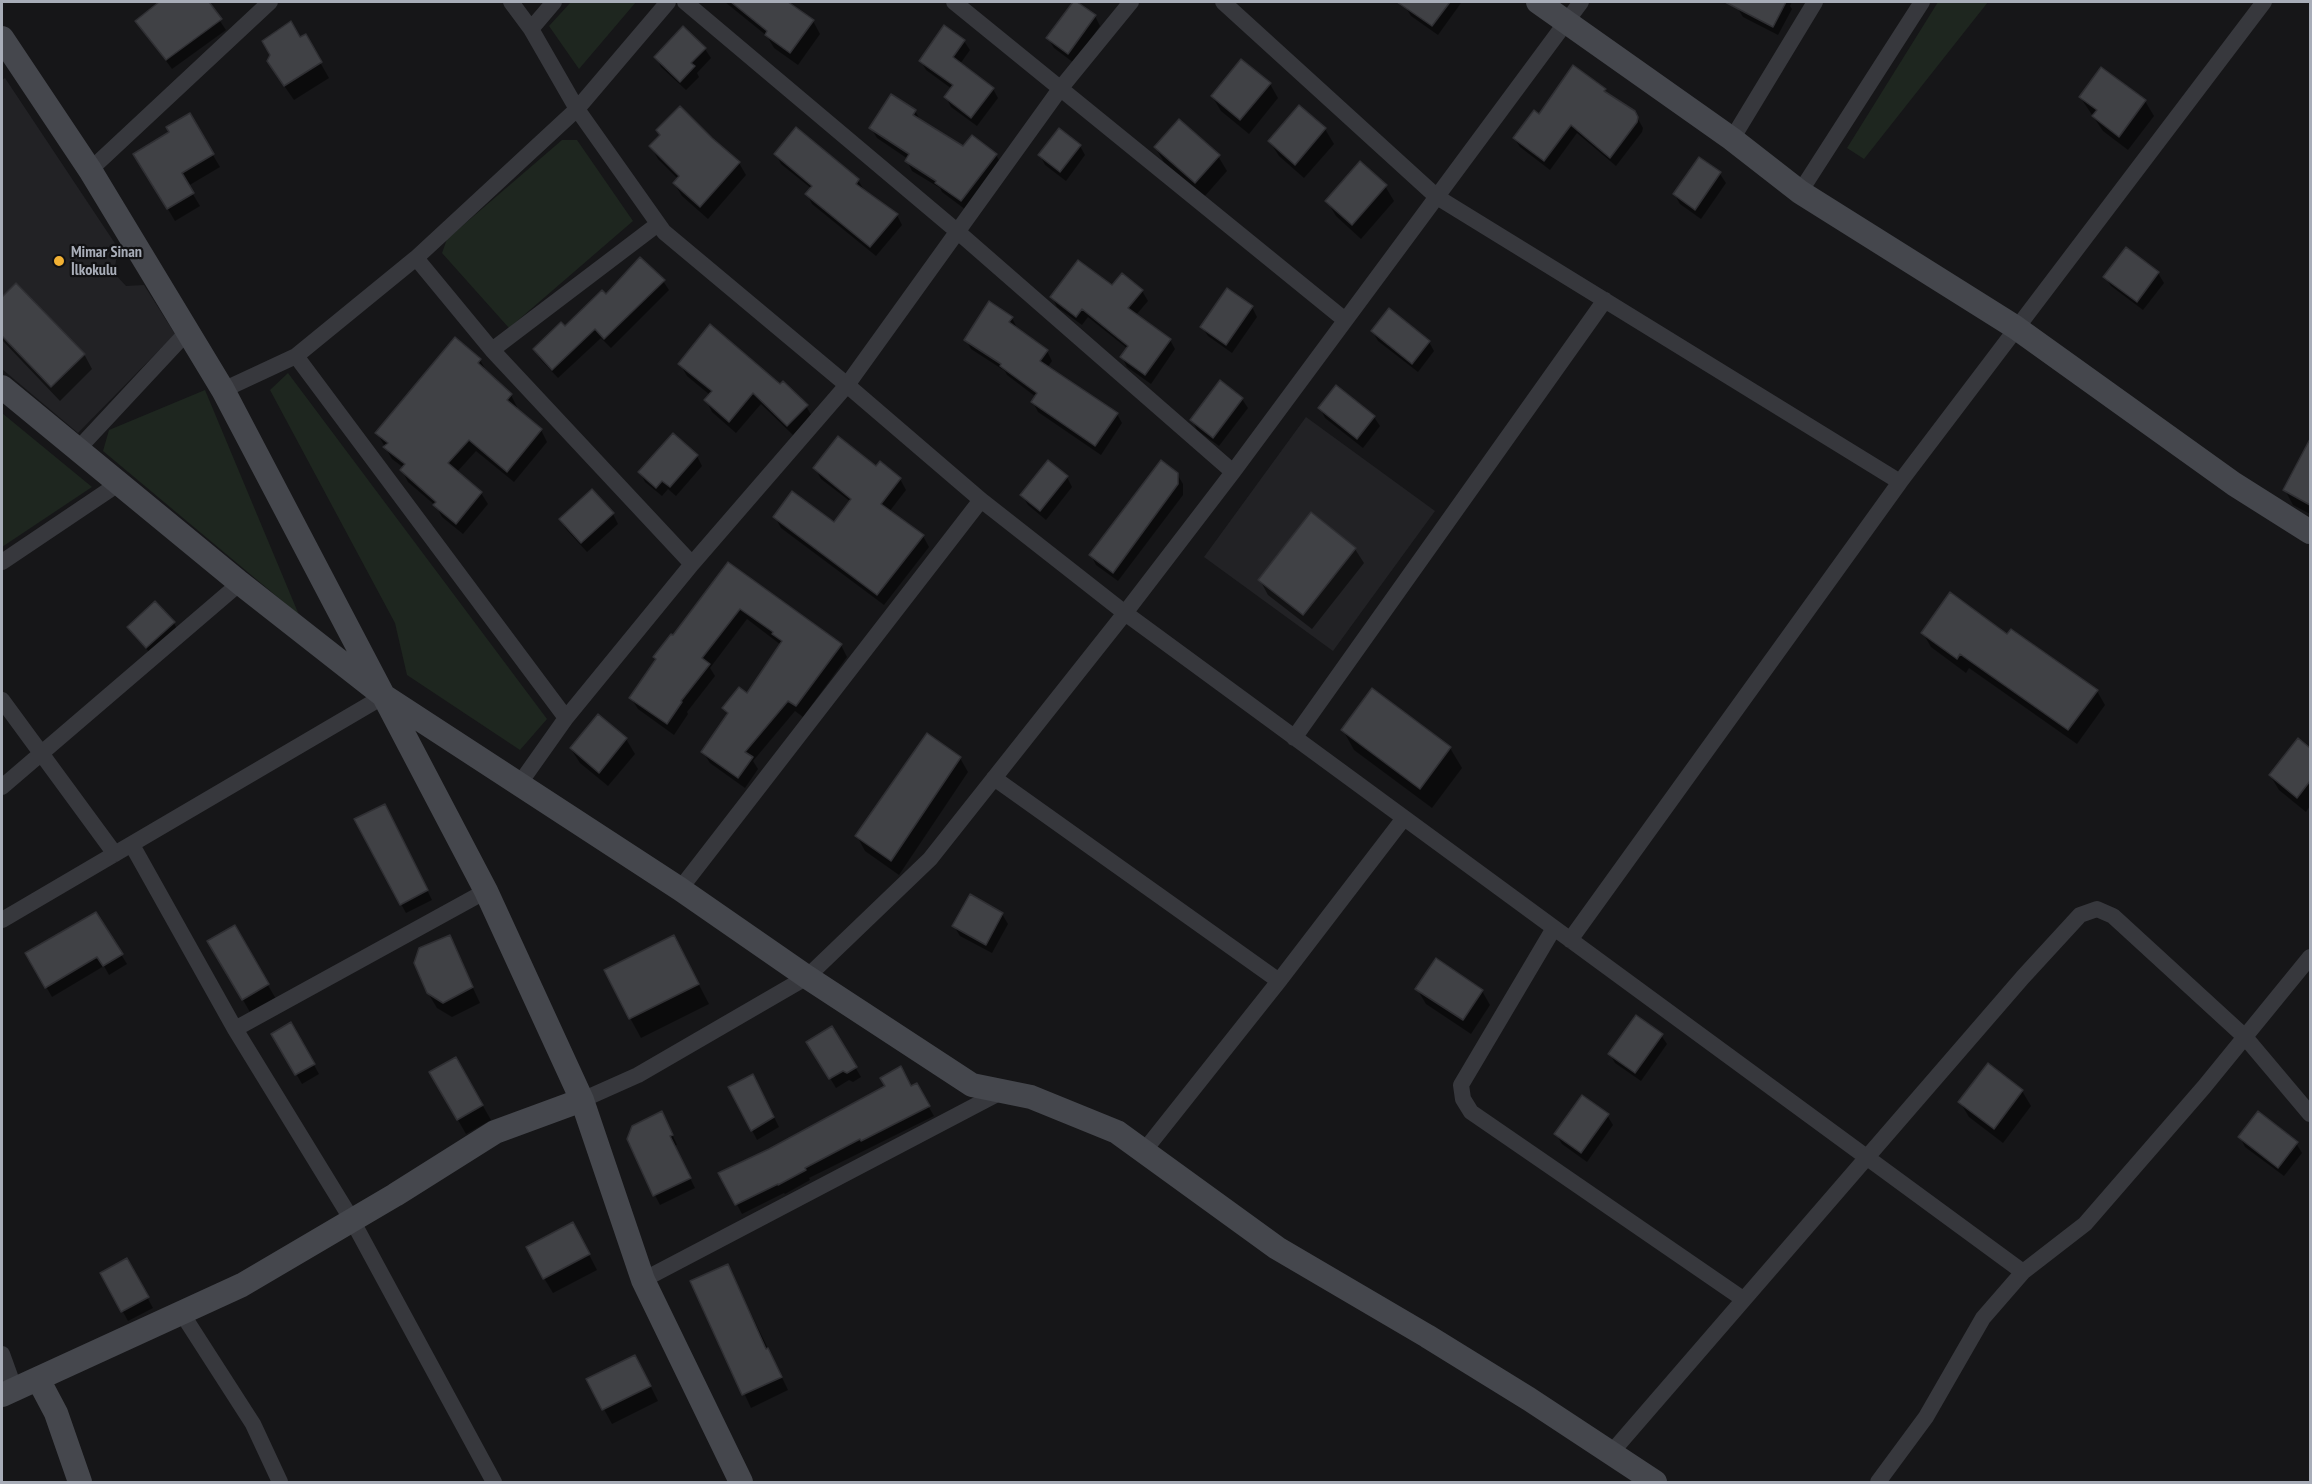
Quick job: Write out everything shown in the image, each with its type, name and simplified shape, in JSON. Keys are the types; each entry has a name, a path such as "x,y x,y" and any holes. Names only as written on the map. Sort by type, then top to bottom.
{"street":[{"path":"90,170 270,2"},
{"path":"511,2 531,29 578,110 664,232 981,500 1125,614 2024,1272"},
{"path":"531,29 554,2"},
{"path":"223,390 296,356 416,258 578,110 668,2"},
{"path":"685,2 958,232 1233,472"},
{"path":"954,2 1345,321"},
{"path":"520,783 566,718 692,564 847,385 1060,89 1131,2"},
{"path":"1222,2 1437,197 1900,482"},
{"path":"1539,2 1732,139 1800,192 2015,327 2234,484 2310,532"},
{"path":"2,1354 8,1392 242,1285 495,1132 582,1100 638,1075 807,977 930,859 1125,614 1581,2"},
{"path":"1732,139 1815,2"},
{"path":"1800,192 1922,2"},
{"path":"1570,940 1900,482 2015,327 2264,2"},
{"path":"2,38 90,170 223,390 486,891 582,1100 643,1280 741,1482"},
{"path":"492,350 658,225"},
{"path":"416,258 492,350 692,564"},
{"path":"1294,738 1605,300"},
{"path":"78,449 188,331"},
{"path":"296,356 566,718"},
{"path":"2,387 240,583 384,696 680,889 807,977 972,1085 1030,1097 1117,1132 1277,1248 1529,1399 1655,1482"},
{"path":"2,562 118,484"},
{"path":"680,889 981,500"},
{"path":"2,788 240,583"},
{"path":"2,920 384,696"},
{"path":"2,700 115,854"},
{"path":"994,778 1279,981"},
{"path":"1144,1151 1404,818"},
{"path":"132,845 235,1029 352,1220 494,1482"},
{"path":"235,1029 486,891"},
{"path":"1611,1453 1866,1156 2080,915 2097,909 2113,916 2245,1037 2310,1114"},
{"path":"1554,928 1461,1085 1463,1099 1471,1112 1743,1299"},
{"path":"1878,1482 1926,1417 1983,1318 2024,1272 2085,1224 2245,1037 2310,957"},
{"path":"643,1280 1003,1091"},
{"path":"181,1312 253,1424 280,1482"},
{"path":"38,1379 56,1413 80,1482"}],"shaded area":[{"path":"571,2 636,2 579,69 549,26"},
{"path":"1938,2 1988,2 1864,159 1847,148"},
{"name":"Mimar Sinan İlkokulu","path":"5,78 118,248 114,273 126,286 144,285 175,334 78,433 2,369 2,80"},
{"path":"562,140 577,140 633,221 509,328 442,253 447,239"},
{"path":"288,373 547,719 520,750 407,675 395,623 270,390"},
{"path":"205,390 299,615 103,451 109,430"},
{"path":"2,413 92,487 2,547"},
{"path":"1306,417 1435,511 1333,651 1204,557"}],"building":[{"path":"159,2 209,2 222,19 166,60 135,21"},
{"path":"731,2 788,2 814,20 790,53 765,35 767,31"},
{"path":"1073,2 1077,2 1096,15 1068,54 1046,38"},
{"path":"1397,2 1450,2 1432,26"},
{"path":"1725,2 1786,2 1773,27"},
{"path":"291,21 300,37 306,34 322,62 284,86 267,61 270,55 262,41"},
{"path":"944,25 965,40 953,57 994,88 971,118 944,97 953,85 919,61"},
{"path":"683,26 706,48 691,63 695,66 680,82 654,57"},
{"path":"1241,59 1271,83 1240,120 1211,96"},
{"path":"1573,65 1606,89 1604,91 1635,111 1638,117 1637,122 1610,158 1571,125 1544,161 1513,138 1534,110 1539,114"},
{"path":"2101,67 2146,100 2119,137 2092,116 2097,110 2079,97"},
{"path":"891,94 916,110 913,115 963,146 972,135 997,154 961,201 905,161 909,154 869,128"},
{"path":"1299,105 1326,128 1295,165 1268,141"},
{"path":"680,106 740,162 700,207 673,183 679,176 649,146 660,135 656,130"},
{"path":"190,113 214,154 182,173 194,193 167,209 133,154 169,132 166,127"},
{"path":"1179,119 1220,155 1195,183 1154,147"},
{"path":"796,127 859,179 856,184 898,214 870,247 805,194 812,186 774,154"},
{"path":"1059,128 1081,145 1060,172 1038,155"},
{"path":"1699,157 1721,172 1695,210 1673,194"},
{"path":"1360,161 1387,185 1352,225 1325,201"},
{"path":"2126,247 2159,272 2137,302 2103,277"},
{"path":"640,257 665,280 604,339 595,329 552,370 533,349 561,322 565,326 602,290 606,294"},
{"path":"1078,260 1112,285 1122,273 1143,290 1128,308 1171,339 1145,375 1120,357 1128,346 1082,309 1076,317 1050,297"},
{"path":"16,283 85,354 51,387 2,336 2,297"},
{"path":"1227,288 1253,306 1226,345 1200,327"},
{"path":"989,301 1013,317 1009,322 1048,350 1040,361 1118,413 1095,446 1031,402 1037,393 1000,366 1001,364 964,340"},
{"path":"1389,308 1430,341 1412,364 1371,331"},
{"path":"710,324 780,384 783,381 808,405 787,426 753,393 729,422 704,400 712,391 678,364"},
{"path":"455,337 481,359 478,363 512,394 507,400 542,429 507,472 469,440 448,463 482,492 456,524 433,505 436,502 400,470 405,464 383,447 388,443 375,433"},
{"path":"1220,380 1243,398 1213,438 1190,420"},
{"path":"1336,385 1375,416 1357,439 1318,408"},
{"path":"673,433 698,455 670,487 662,481 656,488 638,472"},
{"path":"838,436 876,466 880,461 901,478 881,504 924,535 877,595 773,517 792,491 834,522 851,499 813,468"},
{"path":"2310,439 2310,505 2283,490"},
{"path":"1048,460 1068,476 1040,511 1020,495"},
{"path":"1161,460 1178,473 1178,484 1113,573 1089,555"},
{"path":"592,489 614,513 581,543 559,519"},
{"path":"1311,512 1356,548 1303,615 1258,580"},
{"path":"728,562 842,644 796,706 788,701 745,752 753,757 738,778 701,752 728,713 722,708 739,687 747,693 782,641 772,634 773,632 740,609 702,658 710,664 681,701 667,724 629,698 656,659 653,657 671,634 673,635"},
{"path":"1950,592 2007,634 2011,629 2098,690 2068,730 1960,654 1957,659 1921,633"},
{"path":"155,601 175,622 146,648 127,627"},
{"path":"1372,688 1451,747 1420,789 1341,730"},
{"path":"598,714 627,738 599,773 570,748"},
{"path":"927,733 961,757 891,861 855,836"},
{"path":"2298,738 2310,748 2310,781 2297,798 2269,775"},
{"path":"385,804 428,890 400,905 354,819"},
{"path":"970,894 1003,913 986,945 952,926"},
{"path":"96,912 123,954 103,966 97,957 45,988 25,953"},
{"path":"235,925 269,984 242,1000 207,941"},
{"path":"450,935 473,987 443,1003 427,993 414,963 419,948"},
{"path":"674,935 699,984 629,1019 604,970"},
{"path":"1436,958 1483,990 1463,1020 1415,989"},
{"path":"1636,1015 1663,1034 1635,1073 1608,1054"},
{"path":"291,1022 315,1064 295,1075 271,1034"},
{"path":"832,1026 857,1067 847,1073 843,1071 829,1079 806,1042"},
{"path":"456,1057 483,1105 457,1120 429,1072"},
{"path":"1988,1063 2023,1090 1994,1129 1958,1102"},
{"path":"901,1066 911,1086 917,1083 930,1106 861,1141 860,1139 778,1185 735,1205 718,1173 769,1149 885,1086 880,1078"},
{"path":"753,1074 774,1117 751,1131 728,1087"},
{"path":"1582,1095 1609,1114 1581,1153 1554,1134"},
{"path":"662,1111 673,1135 670,1136 691,1178 653,1196 627,1139 632,1126"},
{"path":"2258,1111 2298,1142 2278,1168 2238,1137"},
{"path":"573,1222 590,1254 543,1279 526,1247"},
{"path":"127,1258 149,1297 121,1312 100,1273"},
{"path":"728,1264 766,1349 768,1348 782,1377 742,1395 690,1281"},
{"path":"635,1355 651,1386 602,1410 586,1379"}],"place":[{"name":"Mimar Sinan İlkokulu","path":"59,261"}]}
